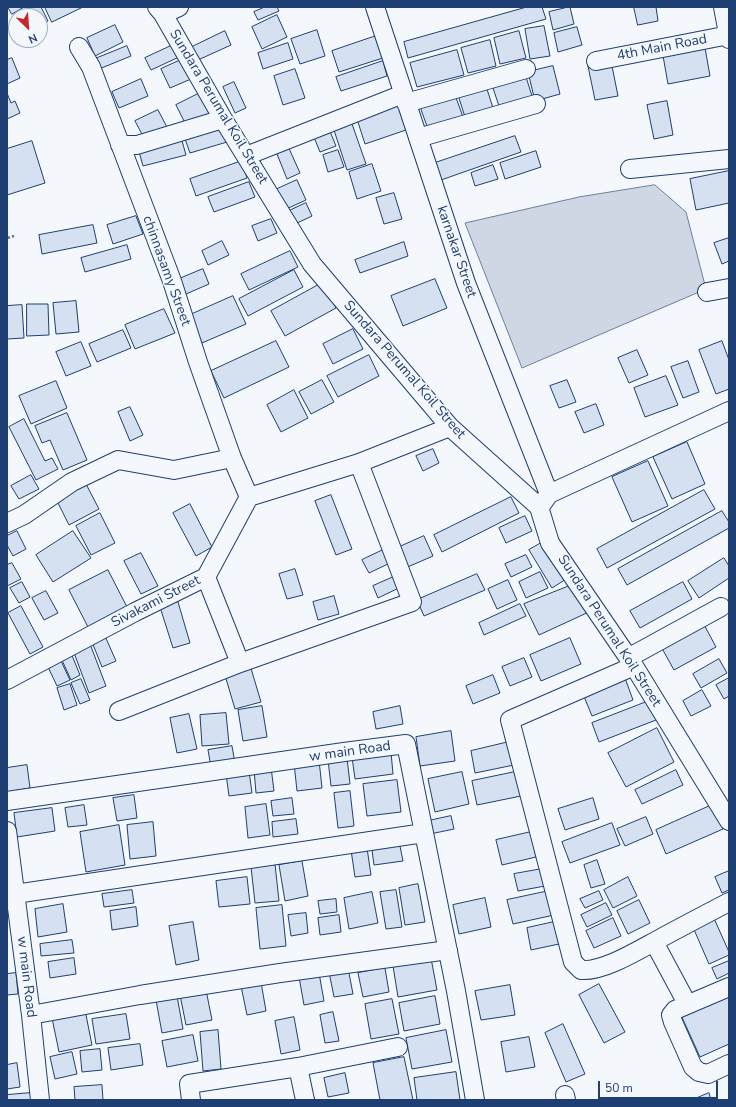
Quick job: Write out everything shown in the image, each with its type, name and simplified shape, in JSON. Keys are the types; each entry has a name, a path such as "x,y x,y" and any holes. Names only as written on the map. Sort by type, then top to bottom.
{"street":[{"name":"karnakar Street","path":"375,7 466,283 544,501"},
{"path":"723,7 729,36"},
{"name":"Sundara Perumal Koil Street","path":"166,9 223,119 312,264 450,427 544,501 550,543 631,662 729,821"},
{"name":"4th Main Road","path":"596,61 729,36"},
{"name":"chinnasamy Street","path":"79,47 91,67 172,281 198,362 232,458 249,497"},
{"path":"246,156 405,99 526,70"},
{"path":"418,138 536,104"},
{"path":"120,145 137,145 223,119"},
{"path":"630,169 729,159"},
{"path":"707,292 729,288"},
{"path":"544,501 729,411"},
{"path":"249,497 359,464 450,427"},
{"path":"7,523 24,515 72,482 118,460 174,470 232,458"},
{"path":"119,711 240,663 412,602 359,464"},
{"name":"Sivakami Street","path":"7,680 135,612 206,577 249,497"},
{"path":"206,577 240,663"},
{"path":"721,607 631,662 510,720 573,962 581,970 589,971 599,968 638,951 729,902"},
{"name":"w main Road","path":"7,801 406,744 448,950 475,1100"},
{"name":"w main Road","path":"7,831 31,1015 40,1100"},
{"path":"15,894 424,833"},
{"path":"654,942 683,996"},
{"path":"31,1015 140,995 280,973 448,950"},
{"path":"729,987 675,1010 671,1015 693,1067 699,1072 708,1074 729,1064"},
{"path":"191,1100 189,1084 298,1067 398,1046"},
{"path":"298,1067 304,1100"}],"path":[{"path":"7,238 14,236"}],"shaded area":[{"path":"655,185 686,212 706,289 522,368 465,223 579,197"}],"building":[{"path":"8,7 24,7 22,8"},
{"path":"83,7 52,22 48,13 48,8 45,8"},
{"path":"265,7 277,7 279,11 258,20 254,12"},
{"path":"527,7 542,7 546,19 408,58 404,42"},
{"path":"570,7 574,24 553,30 549,12"},
{"path":"634,7 656,7 658,21 638,25"},
{"path":"277,15 287,37 262,49 252,27"},
{"path":"115,25 123,42 95,56 87,38"},
{"path":"544,26 550,56 530,59 525,29"},
{"path":"577,27 582,45 558,52 554,33"},
{"path":"317,30 325,56 300,64 291,39"},
{"path":"225,31 231,45 198,60 192,47"},
{"path":"519,31 526,58 500,64 494,38"},
{"path":"379,35 386,57 339,72 332,51"},
{"path":"490,40 496,66 468,73 461,48"},
{"path":"704,42 710,76 668,84 662,50"},
{"path":"288,43 293,59 263,69 258,53"},
{"path":"173,45 179,57 151,70 145,58"},
{"path":"127,46 131,56 99,69 95,59"},
{"path":"457,50 464,75 417,87 410,63"},
{"path":"12,58 20,78 7,84 7,60"},
{"path":"183,59 191,79 170,88 161,69"},
{"path":"383,61 387,76 341,91 336,77"},
{"path":"611,61 618,96 595,100 588,66"},
{"path":"553,66 560,94 535,101 528,72"},
{"path":"295,69 305,98 283,105 274,76"},
{"path":"525,74 533,99 500,109 492,85"},
{"path":"141,79 148,96 119,108 112,92"},
{"path":"234,82 246,108 235,113 223,87"},
{"path":"486,86 493,108 465,117 458,95"},
{"path":"202,92 212,112 186,125 176,105"},
{"path":"454,92 463,117 428,129 419,104"},
{"path":"7,93 11,103 15,101 20,113 7,119"},
{"path":"667,101 673,135 654,139 647,105"},
{"path":"398,105 406,130 365,144 357,119"},
{"path":"158,110 168,129 145,140 135,121"},
{"path":"351,121 366,164 347,170 333,127"},
{"path":"221,124 227,142 190,153 184,136"},
{"path":"329,129 336,146 320,152 313,135"},
{"path":"515,136 521,152 441,180 435,163"},
{"path":"181,137 186,155 143,166 138,148"},
{"path":"32,141 45,183 7,195 7,149"},
{"path":"287,144 300,173 287,179 275,149"},
{"path":"338,150 344,167 328,172 323,155"},
{"path":"536,151 541,167 505,179 500,163"},
{"path":"242,161 247,178 196,196 190,179"},
{"path":"372,164 381,191 357,199 349,172"},
{"path":"493,165 498,179 475,186 471,173"},
{"path":"729,171 729,203 696,210 690,179"},
{"path":"297,180 306,200 284,210 275,190"},
{"path":"249,182 255,197 214,212 208,197"},
{"path":"394,193 402,219 384,224 376,198"},
{"path":"306,203 312,216 293,225 287,212"},
{"path":"136,216 143,234 113,244 107,225"},
{"path":"271,219 277,233 258,241 252,226"},
{"path":"93,225 97,243 42,254 39,235"},
{"path":"729,238 729,261 722,264 714,243"},
{"path":"222,241 229,255 208,265 202,251"},
{"path":"404,242 408,256 360,273 355,260"},
{"path":"127,245 131,259 85,272 81,258"},
{"path":"290,251 298,267 249,290 241,274"},
{"path":"203,269 209,284 186,294 179,279"},
{"path":"294,270 303,287 248,316 239,299"},
{"path":"435,279 447,308 403,326 391,296"},
{"path":"322,283 336,308 285,336 271,311"},
{"path":"233,296 246,324 202,343 190,315"},
{"path":"76,301 79,332 56,334 53,303"},
{"path":"27,304 48,304 49,335 27,336"},
{"path":"22,305 24,338 7,339 7,306"},
{"path":"164,309 175,333 135,349 125,325"},
{"path":"353,329 363,349 333,364 323,344"},
{"path":"123,330 131,348 97,362 89,344"},
{"path":"276,341 289,367 224,398 211,371"},
{"path":"722,341 729,360 729,389 716,394 699,350"},
{"path":"81,342 91,366 66,376 56,352"},
{"path":"637,350 648,375 629,383 618,358"},
{"path":"369,355 379,376 338,397 327,376"},
{"path":"688,361 699,392 683,398 671,367"},
{"path":"666,376 678,405 645,417 634,388"},
{"path":"322,380 334,402 311,414 299,392"},
{"path":"567,380 576,402 559,408 550,386"},
{"path":"56,381 67,408 31,424 19,396"},
{"path":"294,390 308,418 281,432 267,405"},
{"path":"596,404 604,425 584,433 575,412"},
{"path":"130,407 143,435 130,441 118,412"},
{"path":"67,413 87,460 63,470 50,440 42,443 35,426"},
{"path":"24,419 45,461 52,458 58,469 36,480 9,427"},
{"path":"687,442 705,484 672,499 653,457"},
{"path":"433,449 439,463 423,471 416,456"},
{"path":"648,461 668,506 632,522 612,477"},
{"path":"31,475 39,489 19,499 11,486"},
{"path":"86,484 99,509 69,525 56,499"},
{"path":"704,490 715,509 607,568 597,549"},
{"path":"331,495 352,549 336,555 315,501"},
{"path":"511,497 519,513 442,552 434,535"},
{"path":"190,504 212,547 196,556 173,513"},
{"path":"722,511 729,522 729,528 627,585 618,569"},
{"path":"100,513 115,543 91,555 76,526"},
{"path":"525,516 532,531 506,543 499,528"},
{"path":"17,531 26,549 13,556 7,545 7,536"},
{"path":"73,531 91,558 53,582 36,555"},
{"path":"424,536 433,556 403,569 395,549"},
{"path":"543,542 566,579 552,588 529,550"},
{"path":"383,550 390,563 369,573 362,560"},
{"path":"141,553 158,586 141,594 124,561"},
{"path":"526,555 532,567 511,577 505,564"},
{"path":"724,558 729,566 729,578 699,598 688,581"},
{"path":"12,563 21,579 7,586 7,565"},
{"path":"295,569 303,595 287,599 279,574"},
{"path":"108,570 127,607 88,627 69,590"},
{"path":"540,572 548,588 526,598 519,582"},
{"path":"477,574 485,590 424,616 417,600"},
{"path":"398,575 403,586 378,598 373,586"},
{"path":"508,580 517,600 497,609 488,589"},
{"path":"22,582 30,597 19,603 10,588"},
{"path":"683,582 692,599 640,628 630,611"},
{"path":"572,585 591,611 539,635 524,604"},
{"path":"46,591 58,613 44,620 32,598"},
{"path":"334,596 339,614 318,620 313,602"},
{"path":"178,602 190,643 173,648 160,607"},
{"path":"520,604 526,616 484,635 479,623"},
{"path":"21,606 43,647 30,654 8,613"},
{"path":"701,619 716,647 674,670 659,643"},
{"path":"105,636 116,661 102,667 92,642"},
{"path":"570,638 581,664 541,681 530,655"},
{"path":"90,644 106,686 89,693 73,650"},
{"path":"71,653 80,675 71,680 61,658"},
{"path":"524,658 532,677 510,686 502,667"},
{"path":"719,659 727,673 701,688 693,674"},
{"path":"61,661 70,680 57,686 48,667"},
{"path":"250,665 261,702 235,709 224,672"},
{"path":"493,675 500,693 473,704 466,686"},
{"path":"625,678 633,700 592,716 583,694"},
{"path":"729,678 729,696 724,699 716,685"},
{"path":"81,679 90,700 80,704 71,683"},
{"path":"70,684 77,705 64,710 57,688"},
{"path":"702,690 711,706 691,716 683,701"},
{"path":"649,701 656,720 599,742 592,723"},
{"path":"262,706 267,737 243,741 238,710"},
{"path":"400,706 403,724 376,729 373,712"},
{"path":"226,713 229,744 202,746 200,715"},
{"path":"189,714 197,749 177,753 170,718"},
{"path":"657,728 674,762 626,787 608,753"},
{"path":"451,731 455,761 420,766 416,737"},
{"path":"509,742 514,765 475,773 471,751"},
{"path":"232,746 235,763 211,767 208,750"},
{"path":"391,752 393,774 355,779 352,757"},
{"path":"347,758 350,784 331,786 328,760"},
{"path":"319,760 322,788 297,791 294,763"},
{"path":"27,765 30,788 7,792 7,768"},
{"path":"271,767 274,791 256,793 254,769"},
{"path":"676,770 683,785 642,804 635,790"},
{"path":"249,771 252,793 229,796 226,774"},
{"path":"462,772 469,804 435,812 428,779"},
{"path":"515,772 521,796 477,805 472,781"},
{"path":"397,780 401,812 367,816 363,784"},
{"path":"350,791 354,826 338,828 334,793"},
{"path":"134,795 137,818 117,821 113,798"},
{"path":"292,798 294,814 273,816 271,801"},
{"path":"593,798 599,819 565,830 558,809"},
{"path":"266,804 270,835 248,838 245,807"},
{"path":"84,805 87,825 68,827 65,808"},
{"path":"712,805 723,829 666,854 656,830"},
{"path":"52,808 55,831 17,837 14,813"},
{"path":"451,816 454,829 430,834 428,821"},
{"path":"646,817 653,834 625,846 617,829"},
{"path":"296,819 298,834 273,837 272,822"},
{"path":"153,822 156,856 130,859 127,825"},
{"path":"612,823 620,845 570,863 562,842"},
{"path":"119,825 125,865 86,872 80,832"},
{"path":"531,832 536,857 502,865 496,840"},
{"path":"400,846 403,861 374,865 372,850"},
{"path":"367,848 371,875 355,877 351,850"},
{"path":"597,860 605,884 591,888 584,865"},
{"path":"302,861 308,896 285,901 279,865"},
{"path":"275,864 279,901 255,903 251,867"},
{"path":"542,869 545,886 518,891 514,874"},
{"path":"729,871 729,890 722,893 715,877"},
{"path":"247,877 250,904 219,907 216,881"},
{"path":"628,877 637,896 613,908 604,890"},
{"path":"418,884 425,922 405,925 399,888"},
{"path":"132,890 134,903 104,907 102,894"},
{"path":"396,890 402,927 386,929 380,892"},
{"path":"549,891 554,915 513,924 507,900"},
{"path":"599,891 603,900 585,908 580,899"},
{"path":"372,892 378,923 349,929 344,898"},
{"path":"485,898 491,927 459,934 453,905"},
{"path":"336,899 337,912 320,914 318,901"},
{"path":"639,900 650,923 628,934 617,911"},
{"path":"606,903 612,915 587,927 581,915"},
{"path":"63,904 67,932 38,937 35,909"},
{"path":"282,905 286,946 260,949 256,908"},
{"path":"136,907 138,926 112,930 110,911"},
{"path":"306,913 308,933 291,936 288,915"},
{"path":"339,915 341,932 320,935 318,918"},
{"path":"713,916 729,955 709,964 692,925"},
{"path":"613,918 621,936 594,948 586,931"},
{"path":"193,922 199,960 176,965 169,926"},
{"path":"554,922 559,944 531,950 527,928"},
{"path":"72,940 74,953 41,956 40,944"},
{"path":"74,958 76,974 50,978 48,962"},
{"path":"431,958 437,990 398,997 393,966"},
{"path":"729,961 729,973 717,979 712,968"},
{"path":"348,968 353,994 334,997 329,972"},
{"path":"385,968 389,992 363,997 358,973"},
{"path":"16,973 18,994 7,995 7,974"},
{"path":"319,973 324,1001 304,1005 299,977"},
{"path":"261,982 266,1011 247,1015 241,986"},
{"path":"599,984 625,1032 604,1043 579,995"},
{"path":"510,985 515,1015 481,1020 475,991"},
{"path":"206,990 212,1020 186,1025 180,995"},
{"path":"729,994 729,1044 700,1057 681,1015"},
{"path":"177,996 183,1029 162,1033 156,1000"},
{"path":"435,996 440,1024 404,1031 399,1003"},
{"path":"392,999 399,1034 371,1039 365,1004"},
{"path":"85,1010 92,1045 59,1052 52,1018"},
{"path":"333,1012 339,1041 325,1043 320,1015"},
{"path":"126,1014 130,1039 96,1044 92,1019"},
{"path":"294,1017 300,1050 281,1054 275,1021"},
{"path":"563,1024 585,1074 566,1082 545,1033"},
{"path":"218,1030 221,1069 203,1071 200,1032"},
{"path":"446,1030 452,1062 412,1069 406,1038"},
{"path":"193,1035 198,1061 167,1067 162,1041"},
{"path":"529,1037 535,1067 506,1072 501,1042"},
{"path":"140,1044 143,1065 111,1070 108,1048"},
{"path":"100,1049 102,1070 82,1072 80,1051"},
{"path":"72,1052 77,1074 55,1079 50,1057"},
{"path":"404,1057 413,1100 380,1100 373,1063"},
{"path":"17,1063 20,1087 7,1089 7,1065"},
{"path":"456,1072 460,1100 417,1100 414,1078"},
{"path":"345,1073 349,1093 328,1097 324,1078"},
{"path":"102,1085 103,1100 75,1100 74,1087"},
{"path":"31,1093 31,1100 7,1100 7,1095"},
{"path":"709,1093 711,1100 692,1100"}]}
